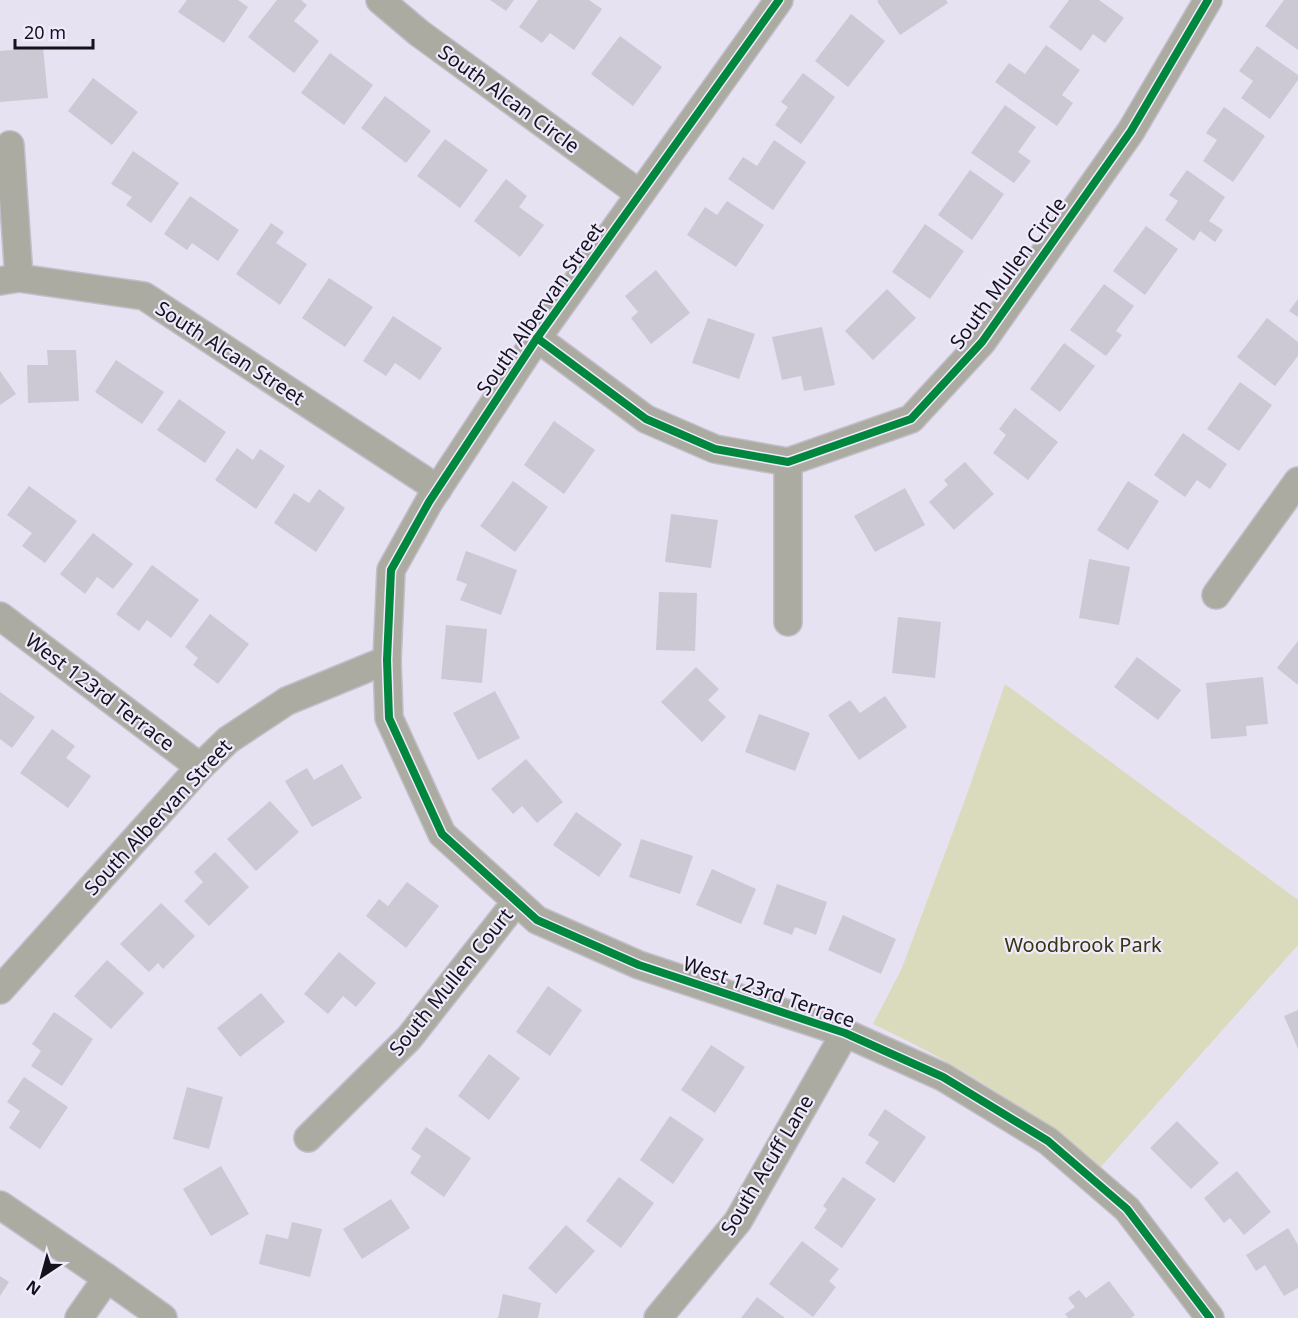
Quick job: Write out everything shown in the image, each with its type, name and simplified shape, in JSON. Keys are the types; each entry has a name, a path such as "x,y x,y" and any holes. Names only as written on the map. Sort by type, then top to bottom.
{"street":[{"name":"South Alcan Circle","path":"380,0 419,33 640,194"},
{"name":"South Albervan Street","path":"0,990 200,767 228,740 287,701 387,660 391,570 438,489 537,338 779,0"},
{"name":"South Mullen Circle","path":"537,338 646,419 715,449 788,462 911,419 982,342 1131,131 1208,0"},
{"path":"9,279 10,145"},
{"name":"South Alcan Street","path":"9,279 144,296 438,489"},
{"path":"788,462 788,622"},
{"path":"1216,595 1298,481"},
{"name":"West 123rd Terrace","path":"0,616 200,767"},
{"name":"West 123rd Terrace","path":"387,660 389,718 442,834 537,920 639,965 845,1033 943,1077 1048,1142 1127,1209 1210,1318"},
{"name":"South Mullen Court","path":"308,1138 409,1038 516,902"},
{"name":"South Acuff Lane","path":"658,1318 738,1221 845,1033"},
{"path":"0,1205 163,1318"},
{"path":"79,1318 107,1278"}],"green space":[{"name":"Woodbrook Park","path":"1005,684 1298,900 1298,945 1098,1170 1052,1131 988,1086 920,1047 873,1024 902,968 966,797"}],"building":[{"path":"187,0 238,0 248,7 224,43 178,12"},
{"path":"277,0 301,0 307,5 294,21 319,41 294,73 248,37"},
{"path":"490,0 514,0 506,11"},
{"path":"538,0 589,0 602,9 574,50 550,33 542,43 519,27"},
{"path":"946,0 948,3 900,35 877,1"},
{"path":"1069,0 1099,0 1124,18 1105,43 1093,34 1081,51 1049,27"},
{"path":"1284,0 1298,0 1298,50 1265,26"},
{"path":"851,14 885,41 848,87 815,61"},
{"path":"620,36 662,67 633,106 591,74"},
{"path":"1046,45 1080,70 1062,95 1073,103 1057,126 995,82 1009,63 1025,74"},
{"path":"1257,46 1298,75 1298,80 1270,119 1241,98 1253,81 1239,71"},
{"path":"43,47 48,98 0,102 0,51"},
{"path":"330,53 373,85 344,125 301,93"},
{"path":"803,73 835,97 801,144 775,125 788,107 781,102"},
{"path":"93,78 138,112 112,145 68,111"},
{"path":"385,96 431,131 406,163 361,128"},
{"path":"1005,105 1036,127 1018,152 1031,161 1014,183 971,153"},
{"path":"1224,107 1265,136 1233,182 1203,161 1217,140 1206,133"},
{"path":"445,139 488,170 460,208 417,176"},
{"path":"774,140 806,162 773,210 728,179 743,157 757,166"},
{"path":"133,151 179,183 151,223 126,205 132,197 111,184"},
{"path":"970,170 1004,194 972,240 938,215"},
{"path":"1187,170 1225,197 1209,221 1223,230 1215,242 1200,231 1194,241 1165,220 1178,201 1169,195"},
{"path":"506,179 527,196 519,207 544,225 520,257 474,221"},
{"path":"190,196 239,230 218,261 192,243 187,250 164,234"},
{"path":"727,201 764,225 736,267 687,235 705,207 717,215"},
{"path":"271,223 284,232 276,243 307,264 280,305 236,274"},
{"path":"925,224 964,251 930,299 892,272"},
{"path":"1146,226 1178,249 1145,295 1113,271"},
{"path":"656,270 690,313 651,344 631,318 638,312 625,296"},
{"path":"329,278 373,307 345,347 302,318"},
{"path":"1104,284 1134,306 1116,331 1122,335 1106,356 1070,330"},
{"path":"887,289 916,318 873,360 845,331"},
{"path":"1298,299 1298,317 1289,311"},
{"path":"393,316 442,348 420,380 395,363 386,376 363,361"},
{"path":"708,318 755,334 739,379 692,363"},
{"path":"1267,318 1298,342 1298,356 1275,386 1237,357"},
{"path":"822,327 835,385 804,391 801,376 782,380 772,337"},
{"path":"1064,343 1095,366 1060,412 1030,389"},
{"path":"47,350 76,350 79,401 28,403 27,365 48,365"},
{"path":"116,360 164,392 142,424 95,392"},
{"path":"0,371 16,394 0,405"},
{"path":"1240,382 1272,405 1239,451 1207,429"},
{"path":"179,399 226,432 205,463 157,430"},
{"path":"1015,408 1058,442 1028,480 993,453 1006,435 999,429"},
{"path":"554,421 595,450 564,494 524,465"},
{"path":"1183,433 1227,464 1210,489 1197,480 1185,497 1154,475"},
{"path":"237,448 253,460 260,449 285,466 256,509 215,480"},
{"path":"965,462 994,494 954,530 929,502 948,485 944,480"},
{"path":"513,481 548,507 515,552 480,526"},
{"path":"1128,481 1159,501 1128,550 1097,530"},
{"path":"29,486 77,521 45,563 22,546 32,533 7,515"},
{"path":"905,488 925,525 875,552 854,516"},
{"path":"319,489 345,508 316,552 274,523 294,493 309,503"},
{"path":"671,514 718,520 711,568 665,562"},
{"path":"93,533 133,564 113,589 97,577 85,594 60,574"},
{"path":"466,551 517,570 501,615 460,600 467,584 456,580"},
{"path":"1089,559 1130,567 1119,625 1079,618"},
{"path":"152,565 199,600 171,638 147,620 139,631 116,614"},
{"path":"659,592 697,593 695,651 656,650"},
{"path":"210,614 249,644 218,684 193,665 198,658 185,647"},
{"path":"898,617 941,622 935,678 892,673"},
{"path":"446,625 487,629 482,683 441,679"},
{"path":"1298,641 1298,685 1277,668"},
{"path":"1137,657 1181,690 1158,720 1114,687"},
{"path":"696,667 719,689 708,700 726,717 702,742 661,702"},
{"path":"1263,677 1268,724 1246,726 1247,736 1211,739 1206,683"},
{"path":"495,691 520,738 478,760 453,713"},
{"path":"0,692 35,717 12,748 0,739"},
{"path":"885,696 907,727 859,760 828,715 850,700 860,713"},
{"path":"759,714 810,733 795,771 745,752"},
{"path":"52,729 75,746 66,758 91,776 68,808 20,773"},
{"path":"526,759 563,802 537,823 522,806 513,814 491,789"},
{"path":"342,764 362,798 312,827 285,781 307,768 314,780"},
{"path":"270,801 299,832 256,871 227,839"},
{"path":"576,812 622,844 599,877 553,845"},
{"path":"641,839 693,856 680,894 629,877"},
{"path":"215,852 249,887 209,926 184,901 203,882 194,872"},
{"path":"712,869 756,889 741,924 696,905"},
{"path":"407,882 439,906 406,948 366,916 379,899 388,906"},
{"path":"777,884 827,902 816,935 795,927 792,935 763,924"},
{"path":"161,903 195,936 163,969 158,963 149,972 120,944"},
{"path":"843,915 896,939 881,974 828,950"},
{"path":"339,952 376,983 356,1007 343,996 328,1014 304,994"},
{"path":"107,960 144,993 111,1029 74,996"},
{"path":"548,986 582,1010 550,1056 516,1032"},
{"path":"261,993 285,1022 240,1057 217,1028"},
{"path":"1298,1010 1298,1049 1284,1016"},
{"path":"54,1012 93,1039 62,1086 31,1066 41,1051 32,1044"},
{"path":"711,1045 745,1067 715,1113 681,1090"},
{"path":"489,1054 520,1078 489,1120 458,1096"},
{"path":"24,1077 68,1107 40,1149 9,1128 20,1111 7,1102"},
{"path":"187,1087 223,1097 209,1149 173,1139"},
{"path":"885,1109 926,1137 894,1183 865,1163 879,1142 868,1135"},
{"path":"670,1116 704,1139 673,1184 640,1160"},
{"path":"1177,1121 1219,1163 1191,1189 1150,1148"},
{"path":"426,1127 471,1158 444,1197 410,1173 421,1156 411,1149"},
{"path":"221,1166 249,1214 211,1236 183,1189"},
{"path":"1237,1171 1271,1212 1244,1235 1230,1218 1224,1223 1204,1198"},
{"path":"619,1177 654,1203 621,1248 586,1221"},
{"path":"843,1177 876,1199 842,1248 814,1228 827,1209 823,1206"},
{"path":"391,1199 410,1228 362,1259 343,1229"},
{"path":"292,1222 322,1229 310,1277 259,1264 266,1234 288,1239"},
{"path":"566,1225 595,1251 556,1294 528,1268"},
{"path":"1288,1228 1298,1245 1298,1288 1284,1296 1265,1265 1256,1271 1246,1255"},
{"path":"802,1241 839,1269 829,1281 836,1287 813,1317 769,1284"},
{"path":"0,1276 9,1282 0,1296"},
{"path":"1109,1281 1135,1315 1131,1318 1068,1318 1065,1314 1075,1307 1068,1298 1079,1290 1086,1298"},
{"path":"503,1294 541,1303 538,1318 498,1318"},
{"path":"757,1297 785,1318 741,1318"}],"cycle path":[{"path":"779,0 537,338 429,502 391,570 387,660 389,718 442,834 537,920 639,965 845,1033 943,1077 1048,1141 1127,1209 1210,1318"},
{"path":"537,338 646,419 715,449 788,462 911,419 982,342 1131,131 1208,0"}]}
